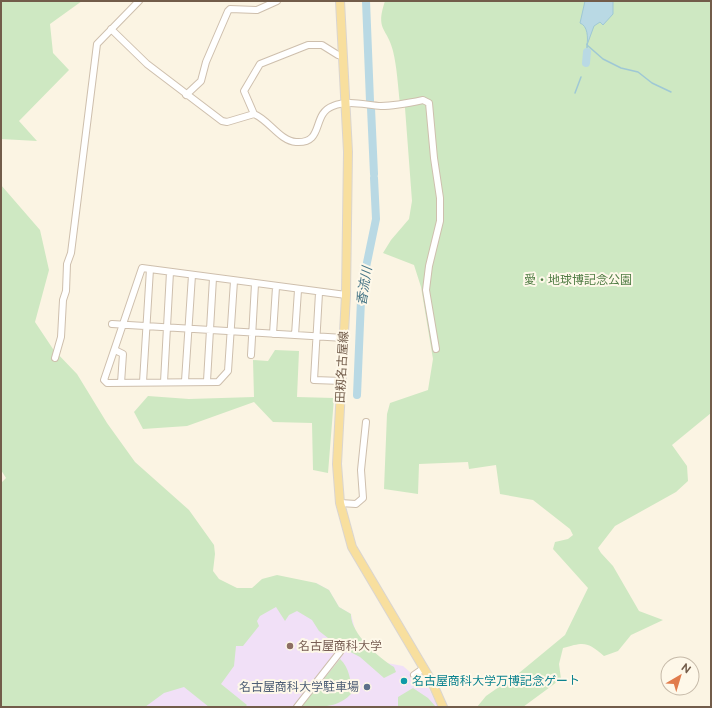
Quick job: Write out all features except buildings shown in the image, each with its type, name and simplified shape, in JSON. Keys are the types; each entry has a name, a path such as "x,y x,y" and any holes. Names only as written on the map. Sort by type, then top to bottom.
{"main road":[{"name":"田籾名古屋線","path":"340,1 348,152 346,295 337,464 340,503 352,547 432,682 443,707"}],"street":[{"path":"55,358 61,337 67,264 71,253 97,44 139,1"},
{"path":"186,95 201,81 206,62 228,11 230,9 257,10 277,1"},
{"path":"111,29 147,64 222,121 227,122 254,114 262,117 289,141 307,142 316,134 318,121 323,112 332,106 345,103 382,106 423,100 428,103 440,198 440,221 429,266 426,290 436,349"},
{"path":"254,114 244,91 260,64 308,45 322,45 338,55 343,56"},
{"path":"234,281 228,371 218,382 185,381 106,383 104,380 142,268 319,293 346,295"},
{"path":"143,382 150,269"},
{"path":"164,382 170,272"},
{"path":"185,381 192,275"},
{"path":"207,381 213,278"},
{"path":"251,355 255,284"},
{"path":"273,334 276,287"},
{"path":"294,335 298,290"},
{"path":"319,293 314,380 342,381"},
{"path":"112,324 123,326 344,338"},
{"path":"115,350 123,354 121,383"},
{"path":"340,503 356,504 363,498 361,470 366,422"},
{"path":"297,707 340,652"},
{"path":"414,674 424,668"}],"shaded area":[{"name":"名古屋商科大学","path":"316,583 329,590 339,607 351,614 356,633 381,659 387,663 403,666 418,679 425,681 438,707 111,707 227,633"}],"green space":[{"path":"1,1 82,1 50,24 53,53 69,70 19,121 37,141 1,139"},
{"name":"愛・地球博記念公園","path":"385,1 711,1 711,413 672,445 687,466 688,481 676,492 615,526 598,548 613,566 639,611 663,620 631,635 618,651 604,656 589,645 585,644 563,648 559,664 561,679 523,707 477,707 486,696 519,673 565,635 588,588 553,549 555,542 568,539 573,535 570,529 533,500 500,494 496,465 469,469 468,462 419,464 418,494 384,489 387,414 390,403 428,390 433,359 421,287 414,265 383,253 391,240 409,219 412,201 405,108 404,103 400,104 393,51 391,43 383,28 381,18"},
{"path":"1,185 40,230 49,270 35,322 53,349 77,374 107,423 135,462 189,510 214,545 215,554 213,571 219,579 237,588 252,588 262,579 277,575 316,583 329,590 339,607 351,614 355,629 360,637 381,658 394,667 396,672 384,678 360,657 337,645 319,631 312,620 297,611 289,615 285,621 276,607 260,616 257,621 259,626 243,646 236,646 234,666 221,684 247,705 245,707 209,707 184,687 164,693 145,707 1,707 1,483 6,478 1,470"},
{"path":"275,350 299,351 297,397 334,398 328,473 313,470 312,423 273,422 254,402 187,426 143,429 134,412 148,396 189,399 254,397 253,360 268,361"},
{"path":"340,659 346,666 352,693 341,702 330,706 301,707"},
{"path":"413,688 428,698 436,707 398,707 398,697"}],"water":[{"path":"585,1 613,1 613,14 603,25 600,22 594,26 587,45 586,29 580,23"}],"waterway":[{"name":"香流川","path":"366,1 370,101"},
{"path":"587,44 587,50"},
{"path":"587,45 603,59 621,68 638,72 652,83 671,92"},
{"path":"586,63 587,52"},
{"path":"575,93 581,77"},
{"name":"香流川","path":"371,108 374,174"},
{"name":"香流川","path":"357,395 361,300 364,277 376,219 374,178"}],"place":[{"name":"名古屋商科大学","path":"290,646"},
{"name":"名古屋商科大学万博記念ゲート","path":"404,681"},
{"name":"名古屋商科大学駐車場","path":"367,687"}]}
